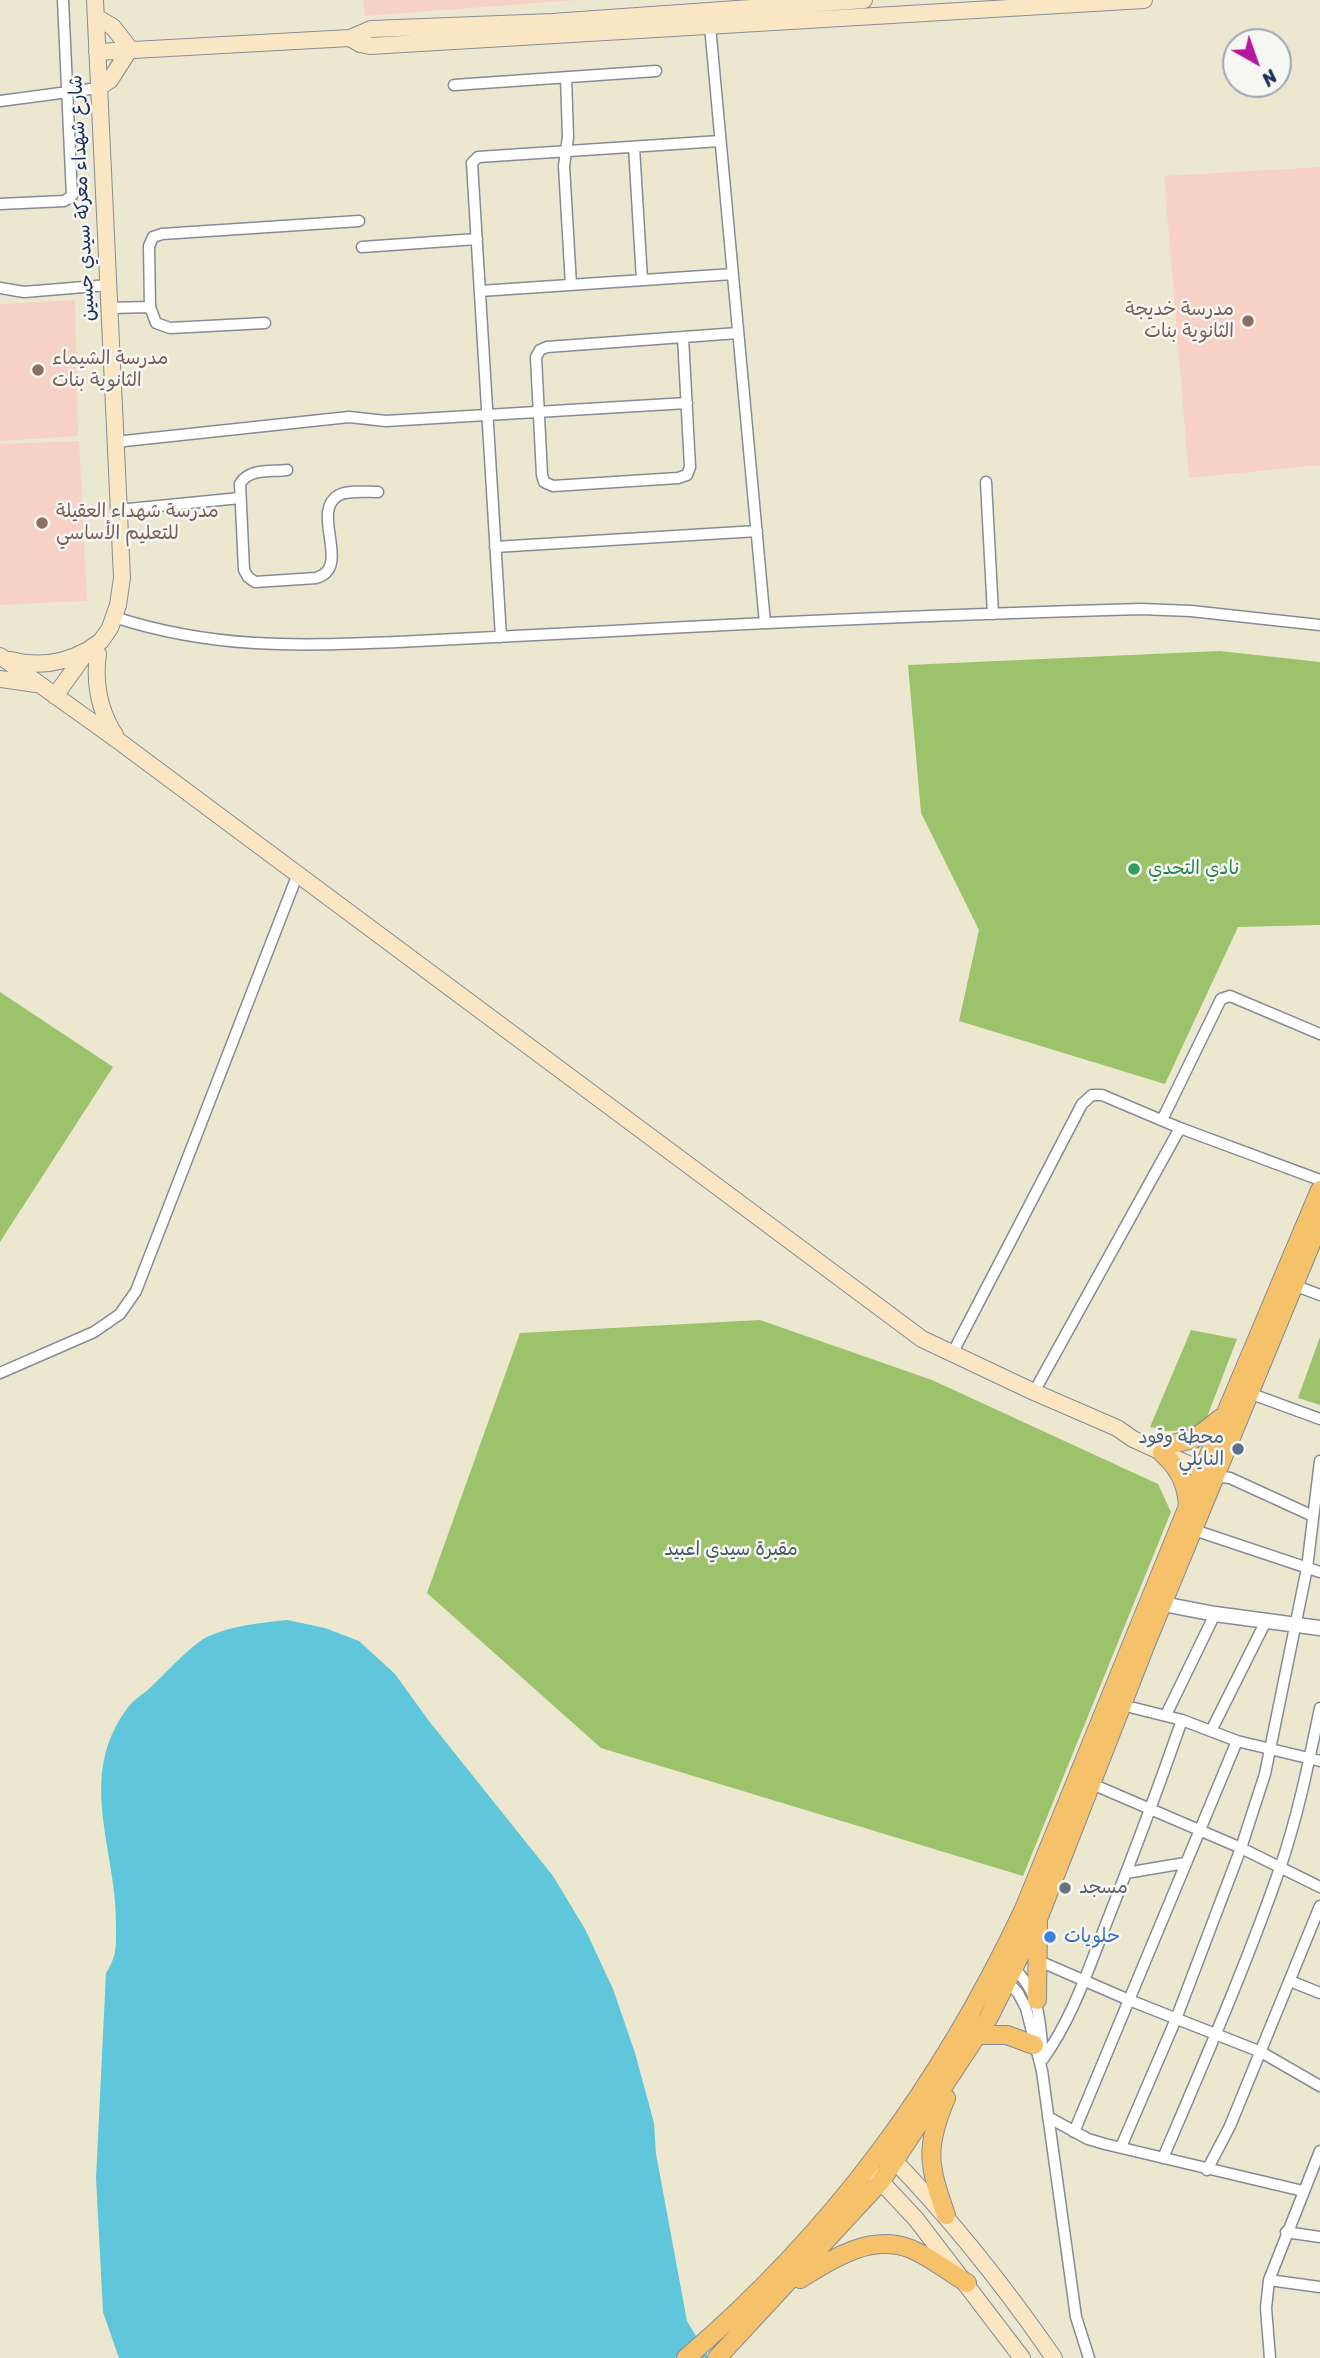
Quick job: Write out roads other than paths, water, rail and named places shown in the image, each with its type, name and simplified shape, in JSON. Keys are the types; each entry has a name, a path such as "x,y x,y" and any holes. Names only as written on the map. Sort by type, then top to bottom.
{"main road":[{"name":"شارع شهداء معركة سيدي حسين","path":"59,699 110,628 121,578 95,0"},
{"path":"97,52 350,38 371,29 552,22 864,0"},
{"path":"350,38 370,46 1144,0"},
{"path":"96,18 113,27 130,49"},
{"path":"98,89 110,80 130,49"},
{"path":"0,656 21,663 44,664 67,660 96,649 96,681 101,707 120,742"},
{"path":"0,656 120,742 901,1325 952,1354 1117,1428 1125,1435 1215,1470"},
{"path":"0,679 39,684"},
{"path":"717,2358 779,2292 875,2175 957,2068 978,2035 1024,1909 1188,1508 1215,1470 1226,1413 1320,1190"},
{"path":"889,2155 963,2029 1038,1919 1194,1530 1215,1470 1320,1222"},
{"path":"1164,1449 1194,1439 1226,1413"},
{"path":"1164,1449 1179,1470 1188,1495 1188,1508"},
{"path":"1037,2000 1038,1919"},
{"path":"978,2035 1007,2035 1039,2052"},
{"path":"946,2215 933,2179 930,2148 936,2122 957,2068"},
{"path":"889,2155 946,2215 1054,2358"},
{"path":"875,2175 916,2218 1022,2358"},
{"path":"685,2358 715,2333 875,2175"},
{"path":"779,2292 837,2256 877,2245 911,2249 967,2283"}],"street":[{"path":"0,204 64,201 70,198 72,193 63,0"},
{"path":"710,26 765,623"},
{"path":"454,85 656,71"},
{"path":"566,77 564,166 571,285"},
{"path":"0,101 98,89"},
{"path":"501,637 471,166 475,158 720,141"},
{"path":"634,147 642,280"},
{"path":"265,323 165,327 153,319 150,307 149,246 153,237 359,221"},
{"path":"362,247 477,239"},
{"path":"480,291 733,274"},
{"path":"0,288 24,292 108,285"},
{"path":"109,308 150,307"},
{"path":"683,337 690,467 687,475 678,478 550,485 544,482 536,357 543,348 683,337 738,333"},
{"path":"115,442 349,417 386,421 687,403"},
{"path":"288,470 246,475 240,484 244,570 251,580 259,583 324,575 331,563 328,513 331,503 344,494 378,492"},
{"path":"986,482 993,614"},
{"path":"118,510 240,498"},
{"path":"495,547 757,531"},
{"path":"114,617 170,632 247,644 358,644 765,623 1141,609 1191,611 1320,625"},
{"path":"0,1373 94,1332 120,1314 136,1291 298,876"},
{"path":"1162,1120 1216,1005 1226,996 1320,1034"},
{"path":"952,1354 1082,1104 1096,1094 1320,1180"},
{"path":"1034,1392 1180,1128"},
{"path":"1294,1284 1320,1296"},
{"path":"1249,1393 1320,1419"},
{"path":"1121,2147 1176,2019 1241,1848 1272,1750 1315,1530 1313,1516 1320,1461"},
{"path":"1215,1470 1313,1516"},
{"path":"1194,1530 1320,1572"},
{"path":"1163,1604 1320,1628"},
{"path":"1166,1715 1215,1614"},
{"path":"1211,1731 1266,1620"},
{"path":"1122,1704 1182,1720 1237,1741 1315,1760"},
{"path":"1163,2158 1216,2033 1281,1866 1315,1760 1320,1708"},
{"path":"1039,2052 1060,2035 1084,1980 1152,1809 1182,1720"},
{"path":"1074,2132 1237,1741"},
{"path":"1091,1784 1199,1829 1320,1887"},
{"path":"1126,1873 1185,1863"},
{"path":"1207,2170 1230,2126 1320,1906"},
{"path":"1039,1961 1261,2052 1320,2086"},
{"path":"1004,1969 1025,1979 1037,2000 1039,2052 1076,2317 1089,2358"},
{"path":"1004,1969 1026,2008 1042,2071"},
{"path":"1290,1981 1320,1993"},
{"path":"1048,2118 1088,2139 1207,2170 1303,2191"},
{"path":"1270,2358 1266,2308 1269,2280 1303,2191 1315,2180 1320,2151"},
{"path":"1286,2232 1320,2237"},
{"path":"1269,2280 1320,2287"}],"water":[{"path":"287,1620 325,1628 359,1641 395,1674 429,1721 553,1876 585,1929 613,1989 635,2053 654,2123 656,2154 687,2321 709,2358 119,2358 103,2312 96,2178 106,1973 114,1956 116,1941 115,1899 101,1787 104,1760 113,1733 129,1706 196,1644 228,1629"}],"place":[{"name":"مدرسة خديجة الثانوية بنات","path":"1248,321"},
{"name":"مدرسة الشيماء الثانوية بنات","path":"38,370"},
{"name":"مدرسة شهداء العقيلة للتعليم الأساسي","path":"42,523"},
{"name":"نادي التحدي","path":"1134,869"},
{"name":"محطة وقود النايلي","path":"1238,1449"},
{"name":"مسجد","path":"1065,1888"},
{"name":"حلويات","path":"1050,1937"}],"park label":[{"name":"مقبرة سيدي اعبيد","path":"731,1550"}]}
